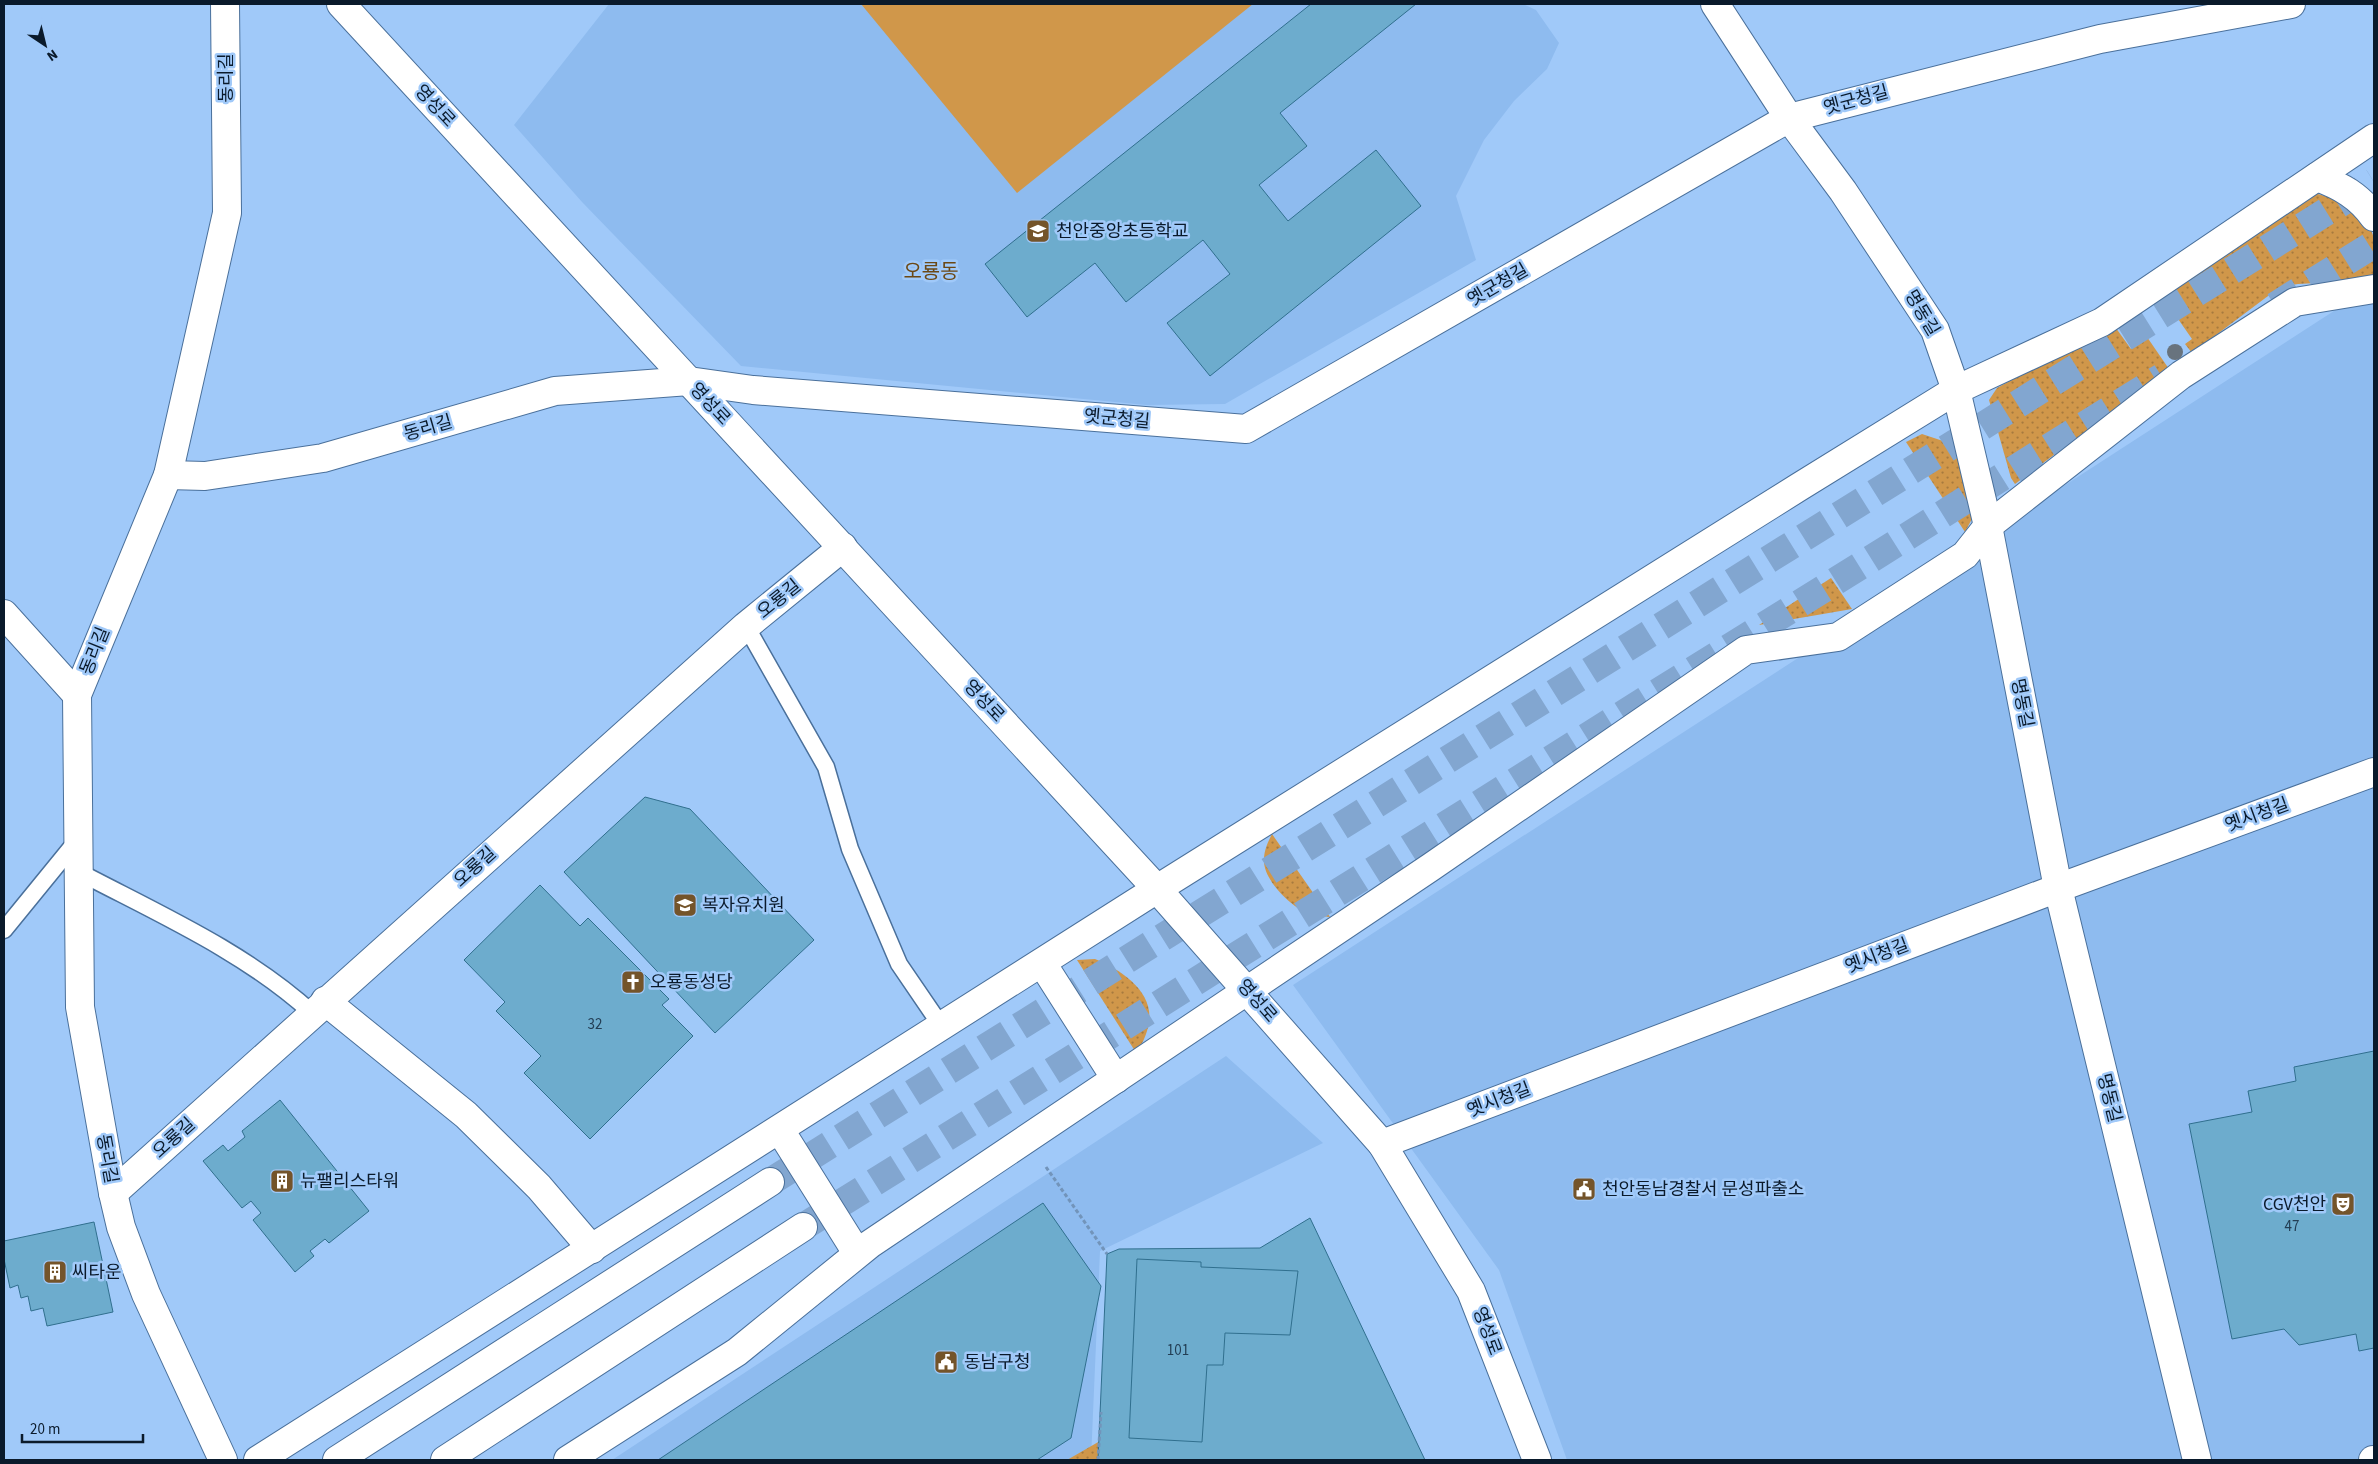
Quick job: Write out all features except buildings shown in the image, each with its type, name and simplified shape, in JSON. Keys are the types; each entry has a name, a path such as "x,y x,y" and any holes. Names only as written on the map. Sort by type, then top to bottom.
{"street":[{"name":"동리길","path":"222,1460 146,1294 121,1227 113,1193 80,1006 77,695 168,475 227,213 225,4"},
{"name":"영성로","path":"341,4 1157,889 1382,1144 1471,1291 1536,1460"},
{"name":"명동길","path":"1715,4 1789,118 1843,191 1935,330 1956,390 1988,526 2058,888 2197,1460"},
{"name":"옛군청길","path":"689,381 753,390 1246,429 1789,118 2100,39 2291,4"},
{"path":"258,1460 1157,889 1956,390 2102,322 2374,138"},
{"path":"2317,176 2343,187 2365,205 2374,217"},
{"path":"568,1460 737,1352 863,1248 1116,1079 1746,650 1838,636 1965,555 1988,526 2181,376 2295,302 2374,289"},
{"name":"동리길","path":"168,475 205,476 323,458 555,391 689,381"},
{"name":"오룡길","path":"113,1193 746,626 843,547"},
{"path":"4,614 77,695"},
{"name":"옛시청길","path":"1382,1144 2058,888 2374,772"},
{"path":"1042,963 1116,1079"},
{"path":"319,1007 466,1114 539,1187 592,1249"},
{"path":"786,1126 863,1248"},
{"path":"337,1460 770,1182"},
{"path":"445,1460 462,1452 803,1227"}],"lane":[{"path":"746,626 826,768 850,850 898,964 942,1026"},
{"path":"4,930 78,838"},
{"path":"79,872 216,944 291,994 319,1007"}],"path":[{"path":"1027,1139 1107,1254"},
{"path":"1098,1460 1102,1412"}],"shaded area":[{"name":"천안중앙초등학교","path":"609,4 1523,4 1536,10 1559,43 1547,69 1514,101 1484,140 1456,196 1476,260 1225,404 1146,405 741,366 582,202 514,125"},
{"path":"861,4 1253,4 1017,193"},
{"path":"2308,192 2339,201 2358,213 2366,221 2374,240 2374,280 2298,284 2280,287 2192,353 2185,344 2192,339 2160,293"},
{"path":"2374,285 2374,1460 1567,1460 1499,1270 1293,985"},
{"path":"2113,324 2131,349 2147,337 2169,369 2015,484 2011,478 1989,400 1997,388"},
{"path":"1922,434 1943,441 1961,461 1974,515 1965,532 1906,442"},
{"path":"1831,578 1852,609 1759,625"},
{"path":"1272,834 1330,917 1314,916 1306,913 1290,902 1274,886 1265,868 1264,860 1265,849"},
{"path":"1095,959 1117,970 1127,978 1136,986 1148,1006 1147,1031 1144,1040 1135,1051 1077,960"},
{"path":"1226,1056 1323,1143 1100,1251 1091,1460 612,1460"},
{"path":"1100,1441 1098,1460 1067,1460"}],"tunnel":[{"path":"770,1182 2374,182"},
{"path":"2275,306 2374,244"},
{"path":"803,1227 2162,377"}],"place":[{"name":"천안중앙초등학교","path":"1038,231"},
{"name":"복자유치원","path":"685,905"},
{"name":"오룡동성당","path":"633,982"},
{"name":"뉴팰리스타워","path":"282,1181"},
{"name":"천안동남경찰서 문성파출소","path":"1584,1189"},
{"name":"CGV천안","path":"2343,1204"},
{"name":"씨타운","path":"55,1272"},
{"name":"동남구청","path":"946,1362"}],"district":[{"name":"오룡동","path":"931,272"}]}
